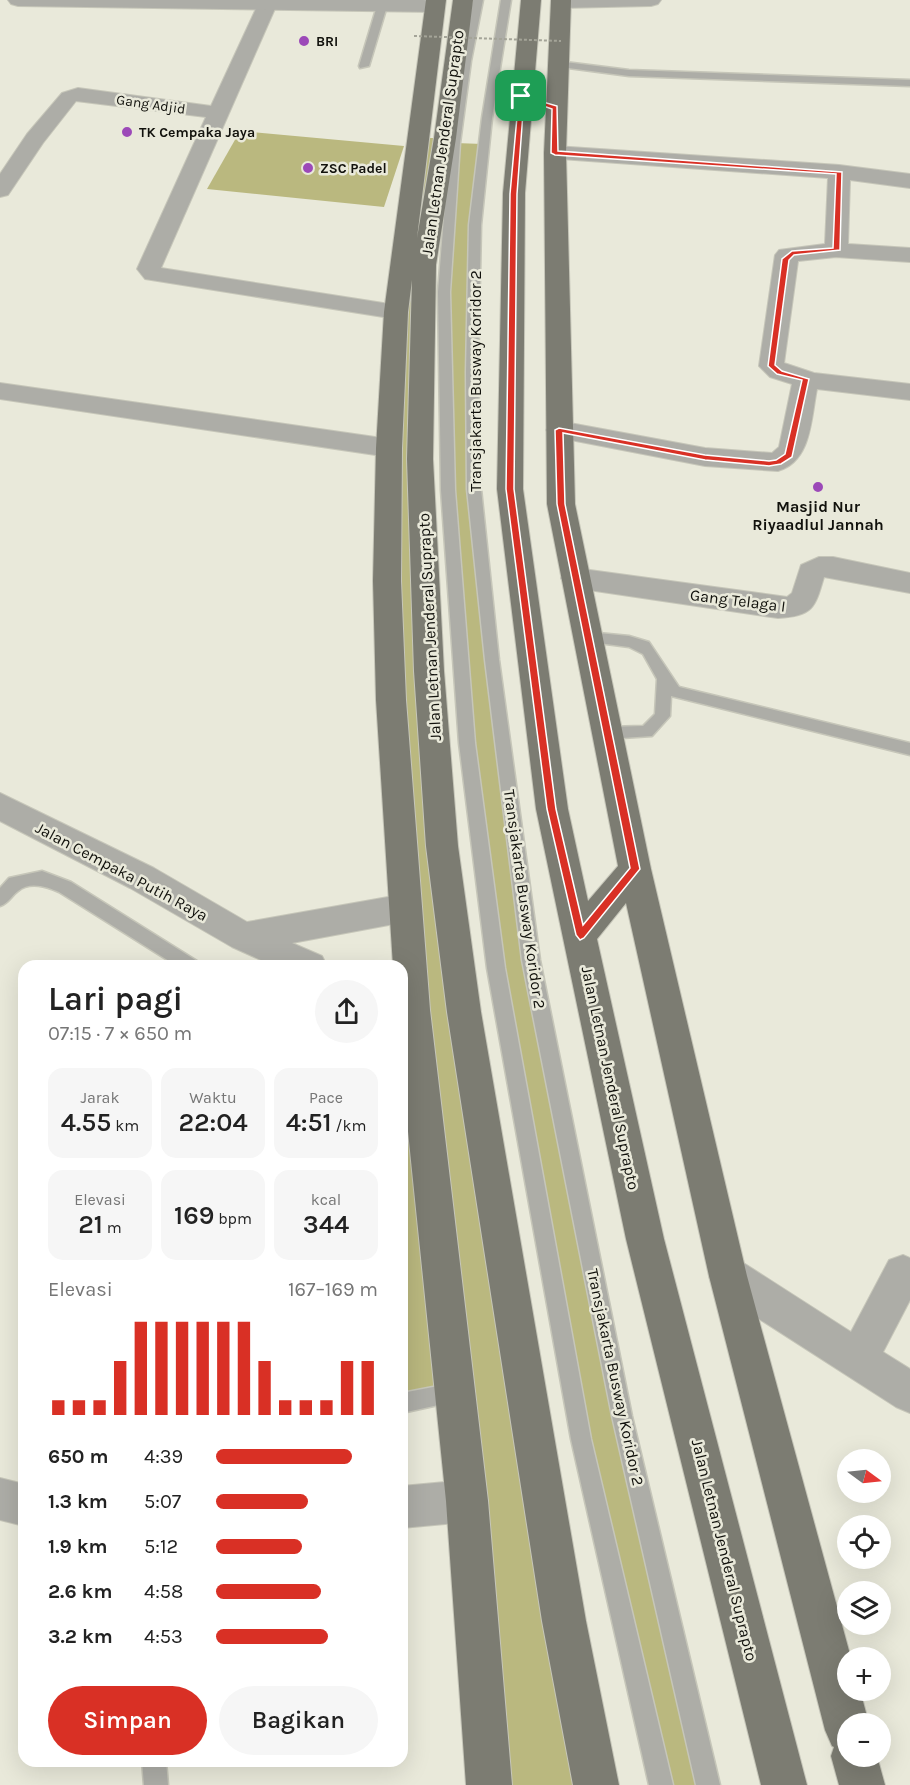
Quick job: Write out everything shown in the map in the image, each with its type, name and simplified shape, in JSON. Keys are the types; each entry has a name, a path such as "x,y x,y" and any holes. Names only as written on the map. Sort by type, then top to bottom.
{"main road":[{"name":"Jalan Letnan Jenderal Suprapto","path":"406,960 387,581 389,448 396,312 463,0"},
{"name":"Jalan Letnan Jenderal Suprapto","path":"531,0 514,194 510,489 552,809 645,1239 784,1785"},
{"path":"561,1 555,108 561,504 635,869 728,1276 844,1713"},
{"name":"Jalan Letnan Jenderal Suprapto","path":"436,3 432,138 424,265 420,459 429,671 442,846 464,1012 564,1621 596,1785"},
{"path":"521,96 555,108"},
{"path":"392,700 429,671"},
{"path":"580,935 635,869"},
{"name":"Jalan Letnan Jenderal Suprapto","path":"408,1022 411,1068 467,1501 489,1785"},
{"path":"857,1767 862,1785"}],"street":[{"path":"18,0 382,6 436,3"},
{"path":"561,1 651,0"},
{"path":"267,4 149,269 151,272 396,312"},
{"name":"Gang Adjid","path":"2,183 69,97 78,94 220,113"},
{"path":"555,153 839,172 910,181"},
{"path":"836,250 839,172"},
{"path":"910,255 836,250 787,255 771,366 779,373 806,379 910,392"},
{"path":"559,430 697,456 778,462 791,451 806,379"},
{"path":"0,391 389,448"},
{"name":"Gang Telaga I","path":"575,578 778,608 794,607 805,598 811,572 819,567 833,567 910,583"},
{"name":"Jalan Cempaka Putih Raya","path":"0,806 142,878 244,937 296,960"},
{"path":"244,937 405,908"},
{"path":"858,1359 903,1274"},
{"path":"728,1276 910,1393"},
{"path":"0,1499 18,1503"},
{"path":"408,1506 467,1501"}],"lane":[{"name":"Transjakarta Busway Koridor 2","path":"478,0 466,61 455,142 444,292 448,490 467,743 496,968 581,1439 661,1785"},
{"name":"Transjakarta Busway Koridor 2","path":"506,0 487,118 475,225 472,372 474,489 491,649 531,960 622,1416 708,1785"},
{"path":"364,66 382,6"},
{"path":"557,64 629,73 910,83"},
{"path":"588,637 638,643 647,648 664,680 674,691 910,749"},
{"path":"607,733 647,732 662,716 664,680"},
{"path":"0,899 15,883 42,878 65,887 181,960"},
{"path":"408,1402 454,1393"},
{"path":"154,1767 156,1785"}],"path":[{"path":"414,36 561,41"}],"shaded area":[{"name":"ZSC Padel","path":"240,131 404,146 384,207 207,189"},
{"path":"419,138 445,138 423,332 458,966 601,1785 489,1785 454,1393 408,1402 408,1068 419,1067 388,503"},
{"path":"455,143 483,144 472,409 492,660 556,1082 712,1785 657,1785 495,961 459,631 444,292"}],"place":[{"name":"BRI","path":"304,41"},
{"name":"TK Cempaka Jaya","path":"127,132"},
{"name":"ZSC Padel","path":"308,168"},
{"name":"Masjid Nur Riyaadlul Jannah","path":"818,487"}],"route":[{"path":"521,96 555,108 555,153 839,172 836,250 792,253 787,255 786,259 771,366 779,373 806,379 789,455 778,462 769,463 705,457 559,430 561,504 635,869 580,935 552,809 510,489 514,194 521,96"}]}
